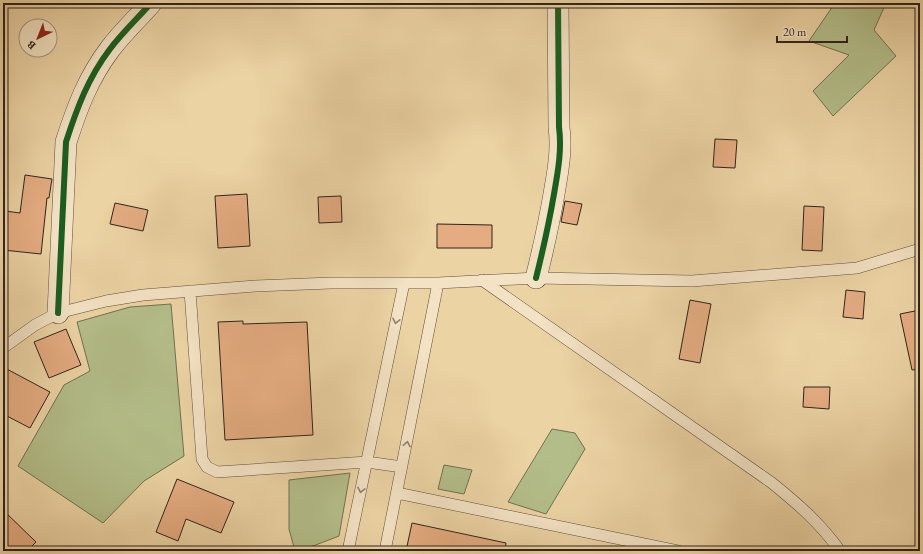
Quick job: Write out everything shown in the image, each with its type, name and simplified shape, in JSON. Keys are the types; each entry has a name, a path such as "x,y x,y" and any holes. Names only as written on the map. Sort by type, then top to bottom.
{"street":[{"path":"536,278 549,227 560,164 561,144 559,127 558,3"},
{"path":"58,313 66,142 74,114 97,68 110,49 147,5"}],"lane":[{"path":"3,348 35,325 58,313 143,295 255,286 331,283 438,283 536,278 692,281 823,272 857,268 920,250"},
{"path":"482,280 772,483 808,513 840,551"},
{"path":"348,551 404,283"},
{"path":"385,551 438,283"},
{"path":"190,291 202,458 207,467 217,472 367,462 402,467"},
{"path":"397,493 678,551"}],"green space":[{"path":"835,3 886,3 874,30 896,56 833,116 813,91 849,55 809,41"},
{"path":"171,304 184,456 144,481 103,523 18,466 64,385 90,371 77,322 130,307"},
{"path":"552,429 575,433 585,449 546,514 508,502"},
{"path":"444,465 472,470 464,494 438,489"},
{"path":"350,473 339,536 300,551 295,551 289,529 289,480"}],"building":[{"path":"715,139 737,140 735,168 713,167"},
{"path":"25,175 52,179 49,198 47,198 41,254 3,250 5,211 20,213"},
{"path":"247,194 250,246 218,248 215,196"},
{"path":"341,196 342,222 319,223 318,197"},
{"path":"565,201 582,204 577,225 561,222"},
{"path":"115,203 148,210 143,231 110,224"},
{"path":"804,206 824,207 822,251 802,250"},
{"path":"437,224 492,225 492,248 437,248"},
{"path":"846,290 865,292 863,319 843,317"},
{"path":"690,300 711,304 700,363 679,359"},
{"path":"920,310 920,369 912,370 900,314"},
{"path":"243,321 243,324 307,322 313,435 225,440 218,322"},
{"path":"66,329 81,365 49,378 34,342"},
{"path":"3,367 50,392 30,428 3,414"},
{"path":"804,387 830,387 829,409 803,407"},
{"path":"177,479 234,502 221,533 186,519 178,541 156,532"},
{"path":"3,510 36,542 27,551 3,551"},
{"path":"412,523 506,543 505,551 406,551"}],"cycle path":[{"path":"58,313 66,142 74,117 95,71 115,43 151,3"},
{"path":"536,278 552,205 560,152 558,3"}]}
